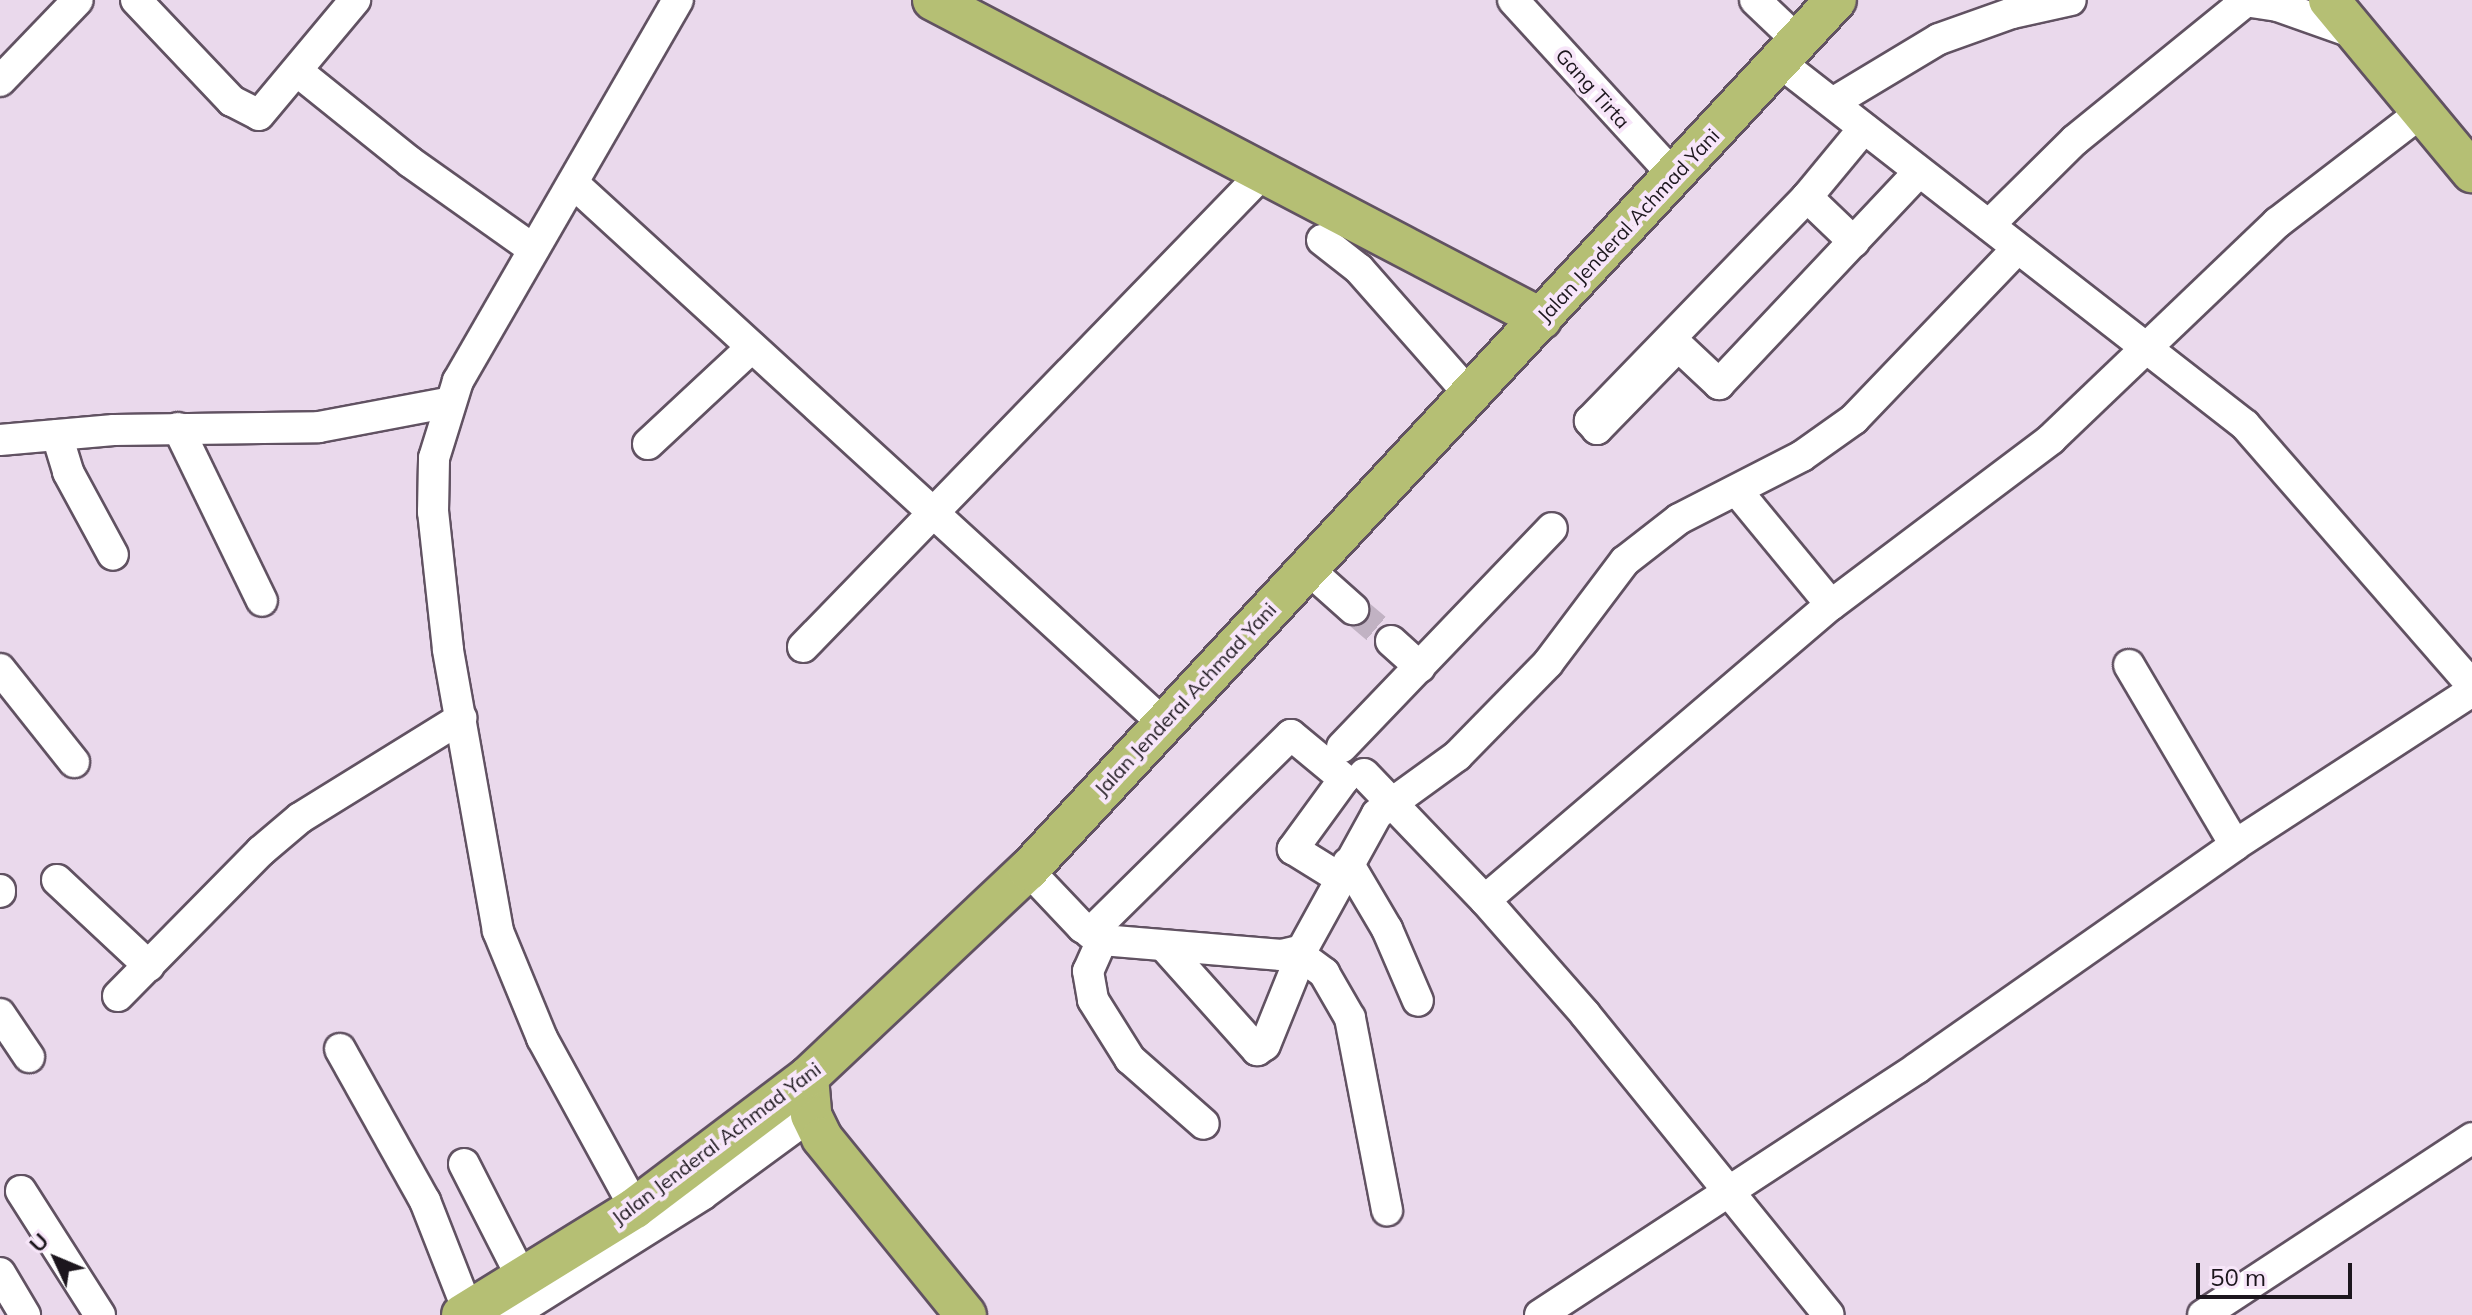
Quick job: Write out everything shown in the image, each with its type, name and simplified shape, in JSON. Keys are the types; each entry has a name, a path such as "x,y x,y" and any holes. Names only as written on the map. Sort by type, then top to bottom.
{"main road":[{"path":"933,0 1542,319"},
{"name":"Jalan Jenderal Achmad Yani","path":"465,1313 526,1302 635,1208 809,1096 1028,870 1836,0"},
{"path":"2329,0 2472,172"},
{"path":"809,1096 822,1138 956,1313"}],"street":[{"path":"0,81 78,0"},
{"path":"136,0 232,101 253,115 271,105 355,0"},
{"path":"635,1208 542,1038 509,962 484,873 433,512 434,458 451,402 533,249 678,0"},
{"name":"Gang Tirta","path":"1513,0 1674,176"},
{"path":"1755,0 1787,50 1834,102 1919,172 2245,425 2472,685"},
{"path":"1834,102 1939,39 2012,13 2071,0"},
{"path":"1989,225 2075,140 2236,14 2242,1 2357,34"},
{"path":"297,71 410,162 533,249"},
{"path":"1485,900 1831,605 2051,439 2277,223 2423,111"},
{"path":"1864,128 1807,197 1674,342 1719,384 1919,172"},
{"path":"803,647 933,517 1263,173"},
{"path":"573,183 933,517 1163,723"},
{"path":"1807,197 1854,242"},
{"path":"1322,240 1359,269 1470,395"},
{"path":"1164,946 1257,1050 1265,1045 1302,953 1377,814 1457,756 1548,663 1625,561 1679,519 1738,492 1854,419 2017,249"},
{"path":"648,444 752,347"},
{"path":"0,440 178,428 319,427 451,402"},
{"path":"178,428 262,601"},
{"path":"57,435 68,472 113,555"},
{"path":"1738,492 1831,605"},
{"path":"1342,747 1552,528"},
{"path":"1307,568 1353,609"},
{"path":"1391,641 1420,667"},
{"path":"2129,665 2235,845"},
{"path":"0,669 74,762"},
{"path":"1540,1315 1728,1187 1917,1068 2235,845 2472,691"},
{"path":"118,996 261,851 300,818 461,718"},
{"path":"1204,1124 1130,1059 1093,1000 1088,971 1096,936 1291,735 1344,779 1293,849 1344,871 1387,929 1418,1001"},
{"path":"1364,774 1485,900 1728,1187 1829,1315"},
{"path":"1028,870 1096,936 1164,946 1281,955 1302,953 1320,967 1350,1018 1387,1210"},
{"path":"57,880 149,966"},
{"path":"0,1014 29,1057"},
{"path":"340,1049 425,1201 465,1313"},
{"path":"464,1164 526,1302 702,1195 809,1096"},
{"path":"2203,1315 2472,1138"},
{"path":"21,1191 100,1315"},
{"path":"0,1273 25,1315"}],"tunnel":[{"path":"1353,609 1391,641"}]}
